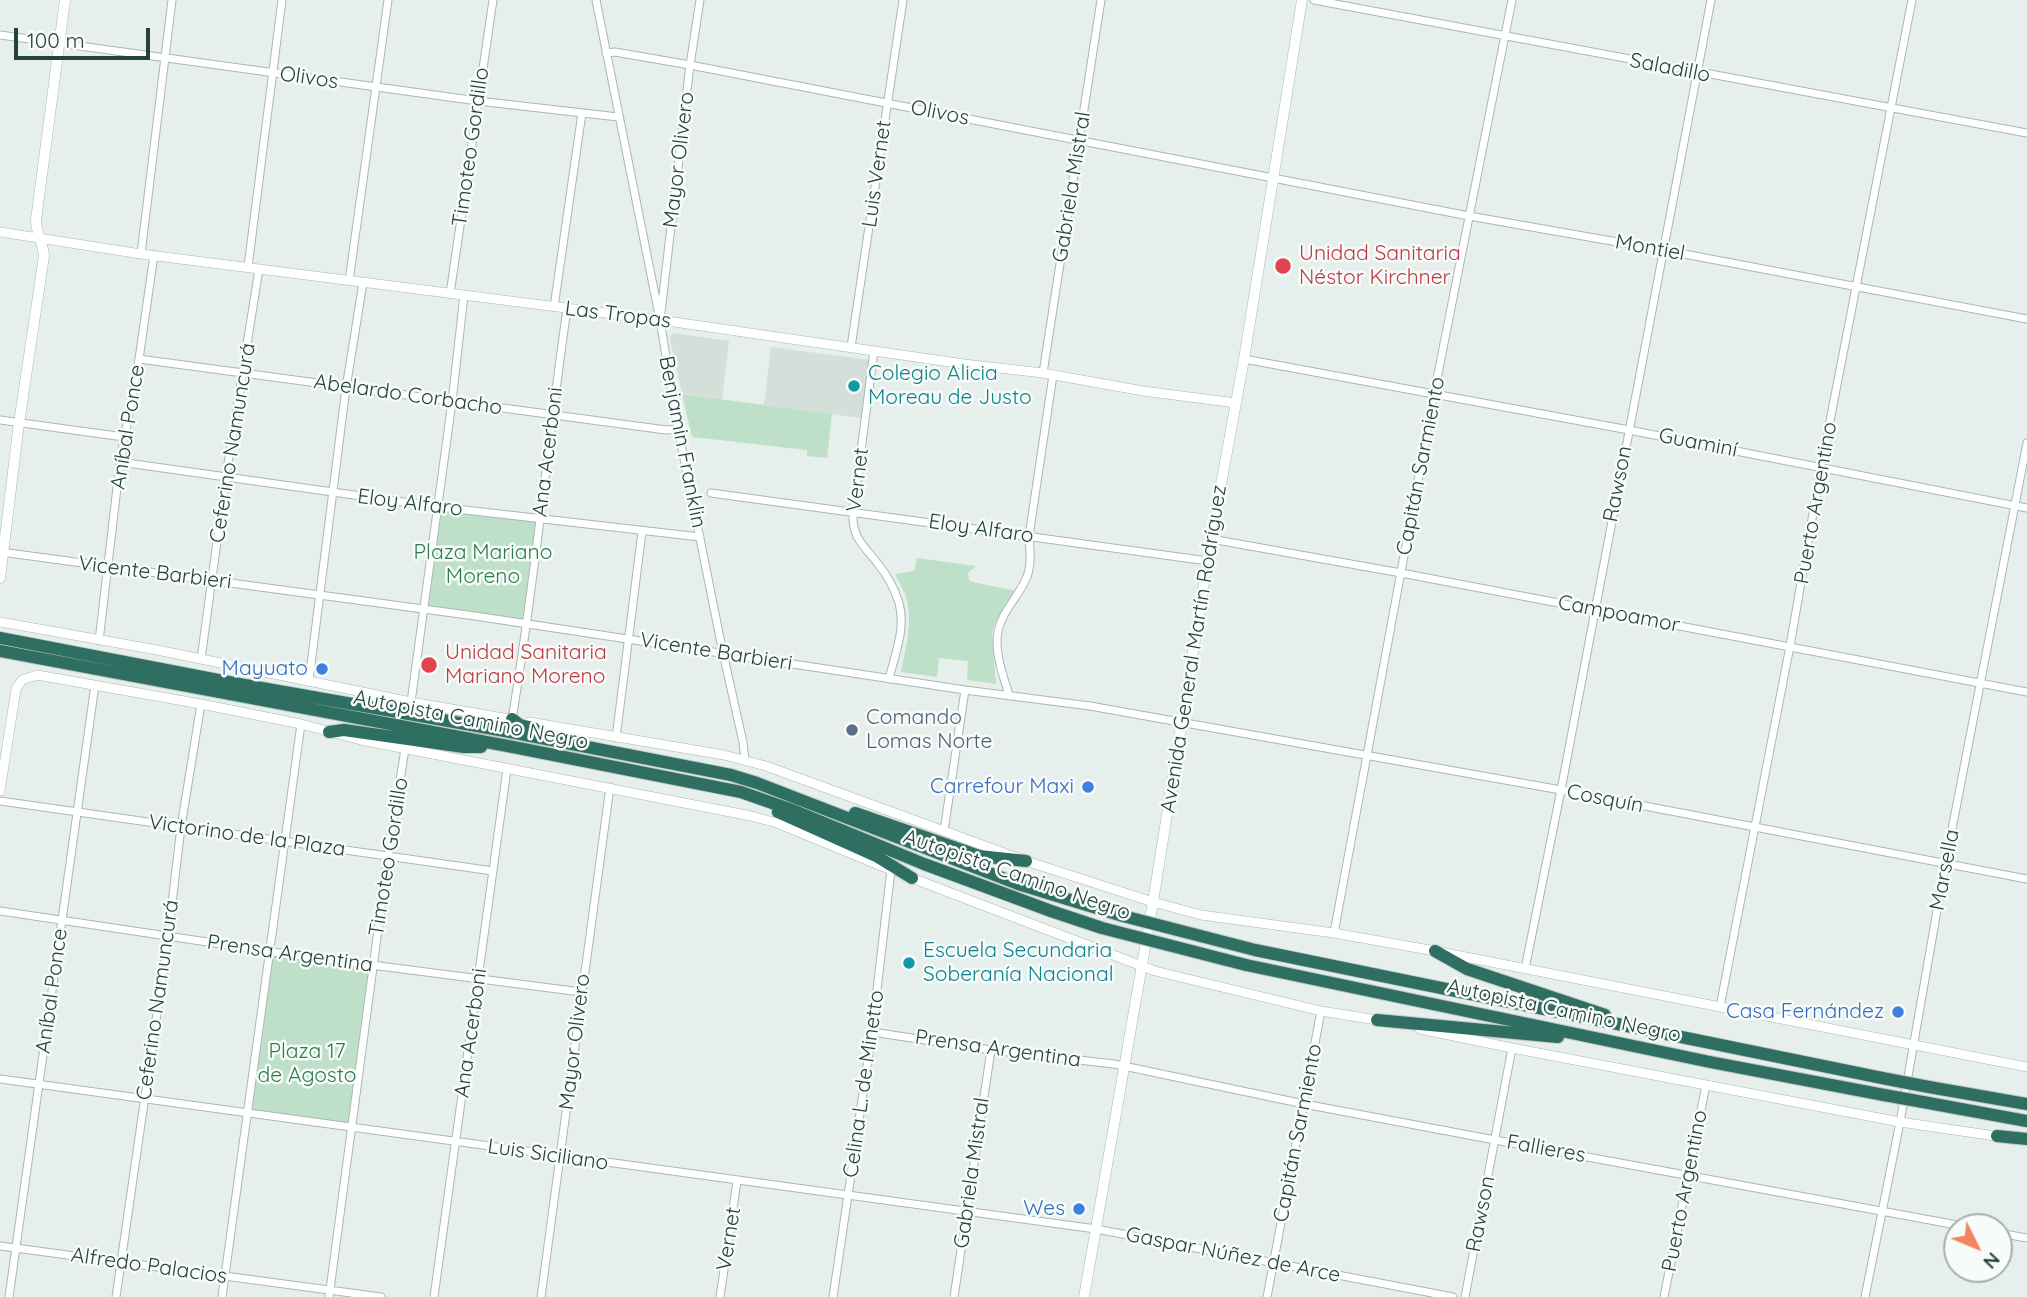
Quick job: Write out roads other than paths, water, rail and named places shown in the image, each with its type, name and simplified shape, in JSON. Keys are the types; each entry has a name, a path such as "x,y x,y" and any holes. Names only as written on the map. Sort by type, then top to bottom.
{"highway":[{"name":"Autopista Camino Negro","path":"0,638 38,652 741,792 1051,911 1102,928 1246,965 1710,1062 2027,1121"},
{"name":"Autopista Camino Negro","path":"0,651 38,652 608,751 731,775 1018,884 1123,916 1255,950 1887,1079 2027,1104"},
{"path":"512,719 520,725 579,738 608,751"},
{"path":"329,732 344,730 464,747 513,747"},
{"path":"741,792 883,860 912,878"},
{"path":"803,801 821,802 979,856 1026,861"},
{"path":"1435,951 1466,969 1655,1032"},
{"path":"1377,1020 1564,1038 1710,1062"},
{"path":"1997,1136 2027,1141"}],"main road":[{"path":"0,578 19,423 44,256 36,220 65,0"},
{"name":"Avenida General Martín Rodríguez","path":"1084,1297 1153,902 1302,0"}],"street":[{"path":"141,254 173,0"},
{"path":"248,267 282,0"},
{"path":"349,281 388,0"},
{"name":"Timoteo Gordillo","path":"450,293 493,0"},
{"name":"Benjamin Franklin","path":"596,0 745,760"},
{"name":"Mayor Olivero","path":"660,320 690,65 701,0"},
{"name":"Luis Vernet","path":"851,347 903,0"},
{"name":"Gabriela Mistral","path":"1009,695 996,641 1001,621 1027,577 1030,560 1029,536 1048,374 1101,0"},
{"name":"Saladillo","path":"1314,0 2027,133"},
{"name":"Capitán Sarmiento","path":"1334,933 1434,394 1512,0"},
{"name":"Rawson","path":"1525,969 1711,0"},
{"name":"Puerto Argentino","path":"1720,1007 1912,0"},
{"name":"Olivos","path":"0,35 478,101 618,117"},
{"name":"Olivos","path":"606,53 615,52 690,65 1274,178"},
{"path":"554,307 582,113"},
{"name":"Montiel","path":"1274,178 2027,319"},
{"name":"Las Tropas","path":"0,232 141,254 660,320 1236,403"},
{"name":"Aníbal Ponce","path":"99,641 120,462 154,255"},
{"name":"Ceferino Namuncurá","path":"201,659 259,269"},
{"path":"309,680 346,388 363,283"},
{"path":"411,702 439,508 464,295"},
{"name":"Ana Acerboni","path":"512,719 528,625 567,309"},
{"name":"Vernet","path":"874,351 853,527 857,538 886,576 899,604 900,640 890,678"},
{"name":"Abelardo Corbacho","path":"139,359 666,430 678,429"},
{"name":"Guaminí","path":"1244,359 1629,430 2027,508"},
{"path":"0,420 124,437"},
{"name":"Marsella","path":"1865,1297 2027,443"},
{"name":"Eloy Alfaro","path":"120,462 439,508 700,537"},
{"name":"Eloy Alfaro","path":"711,493 1209,561"},
{"path":"616,738 642,532"},
{"name":"Campoamor","path":"1211,539 2027,692"},
{"name":"Vicente Barbieri","path":"2,552 475,616 1182,721"},
{"path":"0,622 309,680 411,702 745,760 1026,861 1201,915 1334,933 1435,951 2027,1067"},
{"path":"0,791 18,685 27,677 37,675 95,685 301,724 405,749 610,787 767,820 1142,967 1321,1011 1900,1122 1997,1136"},
{"name":"Aníbal Ponce","path":"9,1297 95,685"},
{"path":"944,831 965,690"},
{"name":"Ceferino Namuncurá","path":"116,1297 168,937 181,827 201,704"},
{"name":"Cosquín","path":"1182,721 2027,879"},
{"path":"222,1297 301,724"},
{"name":"Timoteo Gordillo","path":"330,1294 372,966 405,749"},
{"name":"Ana Acerboni","path":"435,1297 507,769"},
{"name":"Mayor Olivero","path":"541,1297 610,787"},
{"name":"Victorino de la Plaza","path":"0,801 493,872"},
{"name":"Celina L. de Minetto","path":"833,1297 872,1032 891,870"},
{"name":"Prensa Argentina","path":"0,911 372,966 581,992"},
{"name":"Capitán Sarmiento","path":"1267,1297 1321,1011"},
{"name":"Prensa Argentina","path":"872,1032 1124,1067"},
{"name":"Rawson","path":"1465,1297 1511,1048"},
{"name":"Gabriela Mistral","path":"954,1297 991,1050"},
{"name":"Fallieres","path":"1124,1067 1304,1104 1943,1222"},
{"name":"Luis Siciliano","path":"0,1079 1096,1229"},
{"name":"Puerto Argentino","path":"1664,1297 1706,1085"},
{"name":"Vernet","path":"720,1297 737,1181"},
{"name":"Gaspar Núñez de Arce","path":"1096,1229 1453,1297"},
{"name":"Alfredo Palacios","path":"0,1246 225,1276 330,1294 381,1297"}],"place":[{"name":"Unidad Sanitaria Néstor Kirchner","path":"1283,266"},
{"name":"Colegio Alicia Moreau de Justo","path":"854,386"},
{"name":"Unidad Sanitaria Mariano Moreno","path":"429,665"},
{"name":"Mayuato","path":"322,669"},
{"name":"Comando Lomas Norte","path":"852,730"},
{"name":"Carrefour Maxi","path":"1088,787"},
{"name":"Escuela Secundaria Soberanía Nacional","path":"909,963"},
{"name":"Casa Fernández","path":"1898,1012"},
{"name":"Wes","path":"1079,1209"}],"park label":[{"name":"Plaza Mariano Moreno","path":"483,565"},
{"name":"Plaza 17 de Agosto","path":"307,1064"}]}
